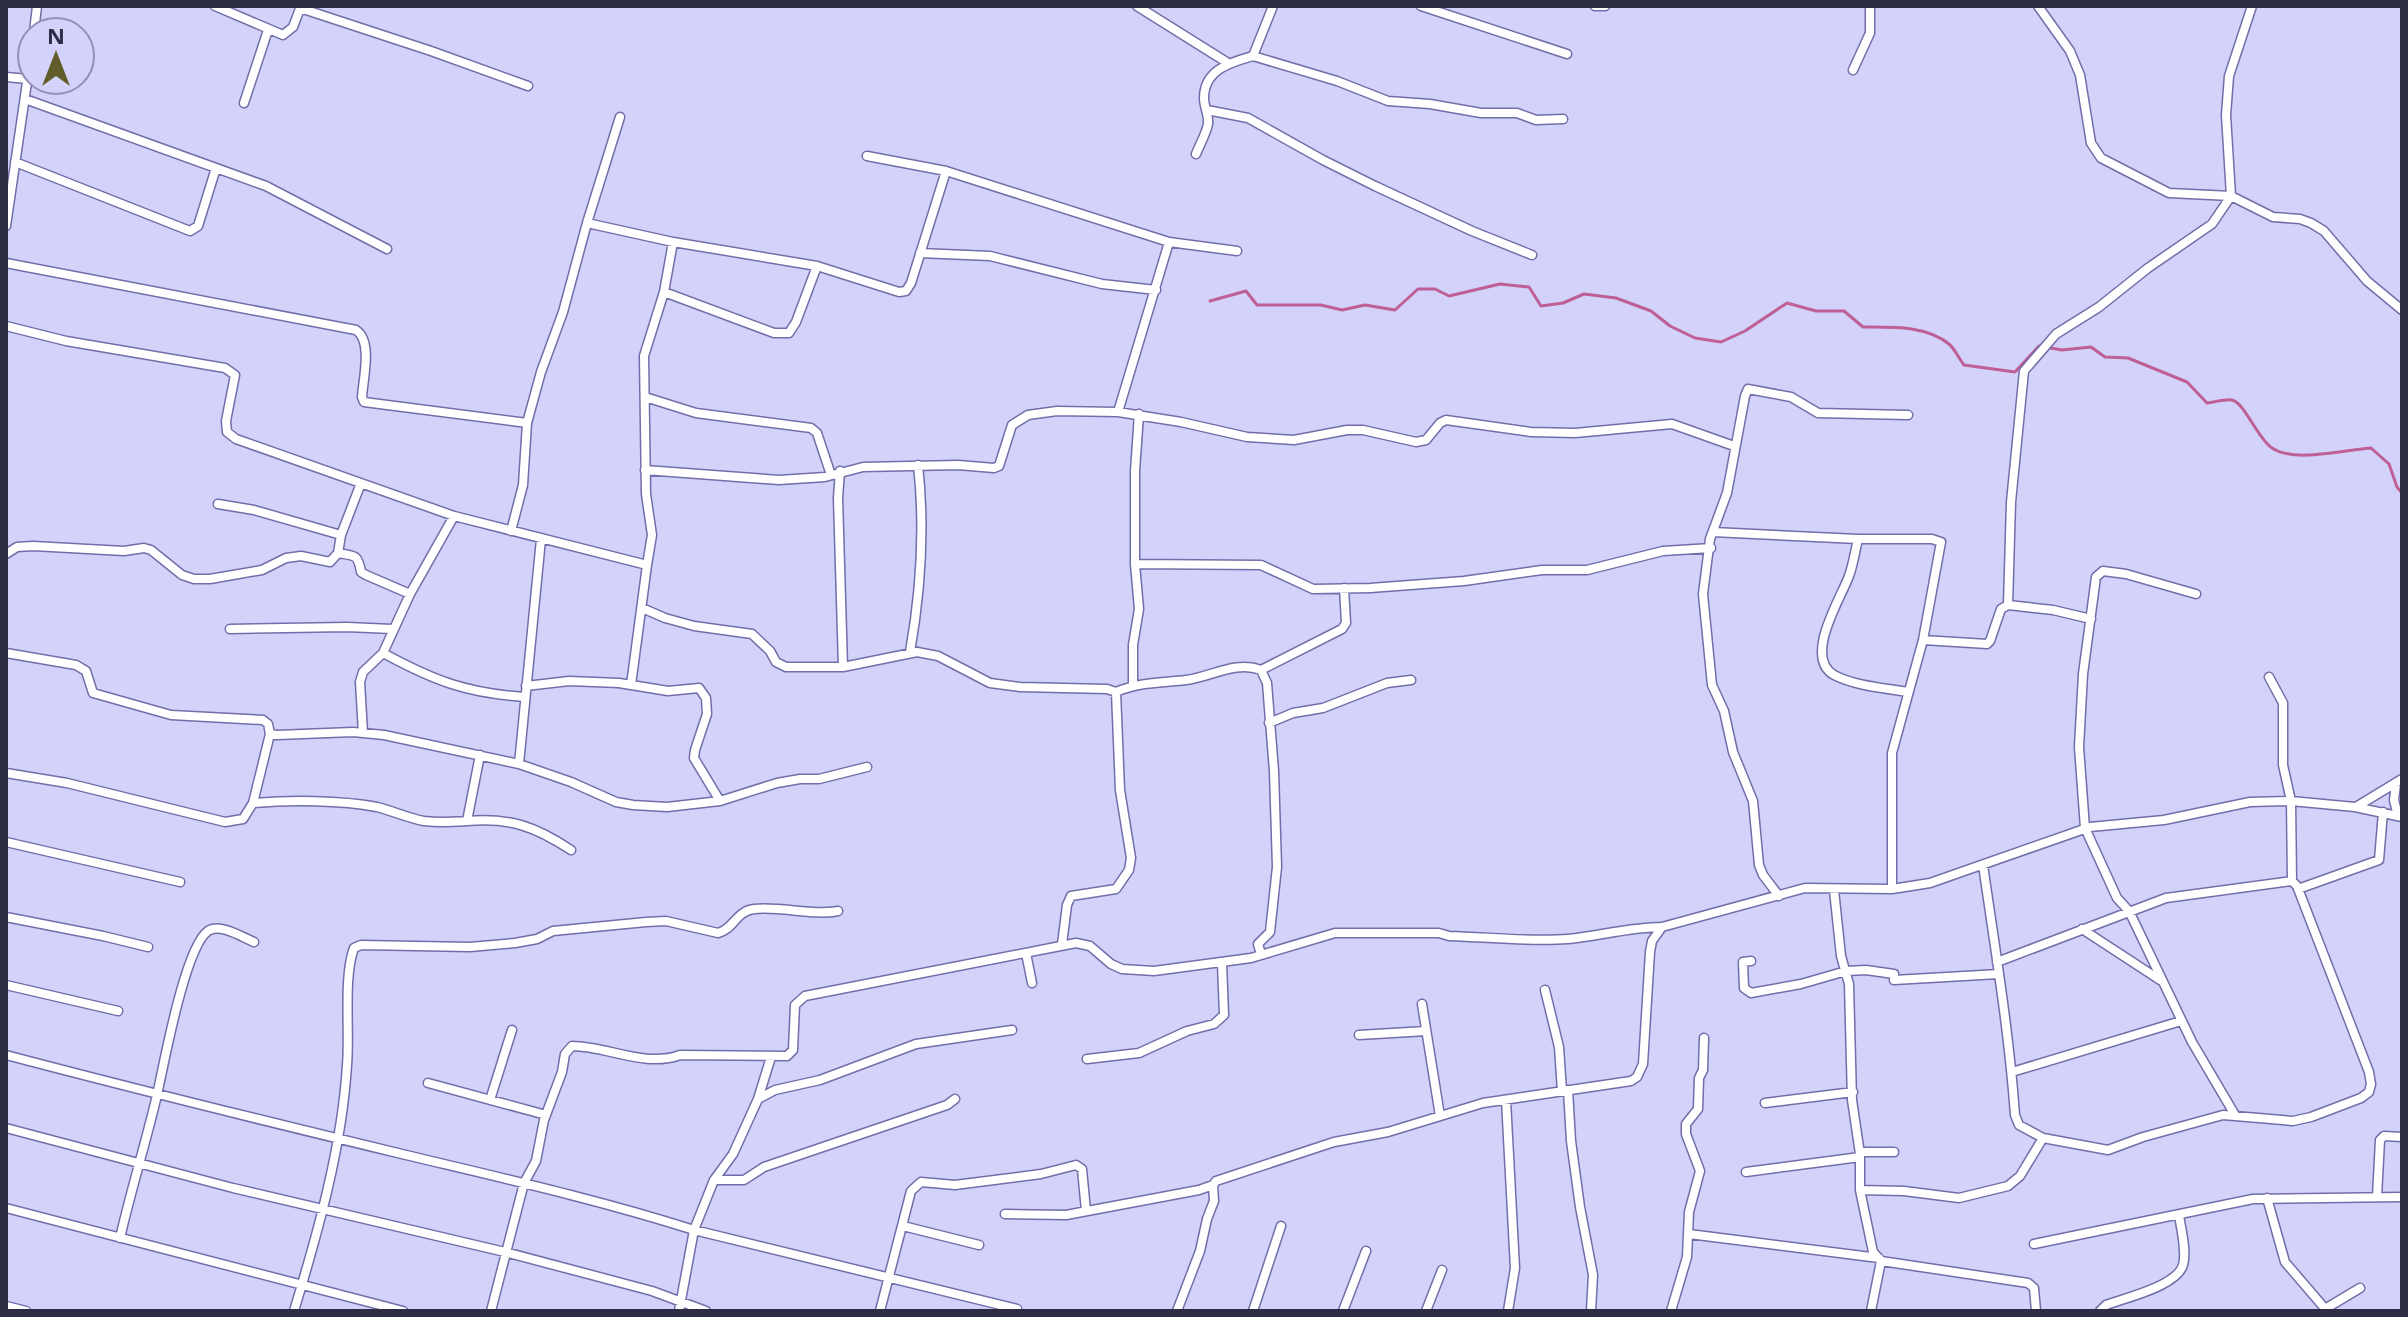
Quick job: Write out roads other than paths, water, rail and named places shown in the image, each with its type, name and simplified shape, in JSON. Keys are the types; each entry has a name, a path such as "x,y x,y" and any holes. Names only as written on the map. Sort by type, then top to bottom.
{"street":[{"path":"215,6 278,34 288,33 300,7 528,86"},
{"path":"1137,6 1228,63"},
{"path":"1253,56 1273,6"},
{"path":"1421,6 1567,54"},
{"path":"1595,6 1605,6"},
{"path":"1853,70 1870,33 1870,6"},
{"path":"2038,6 2070,51 2080,75 2091,143 2101,158 2169,193 2231,196 2273,217 2300,219 2324,231 2367,281 2402,310"},
{"path":"2008,605 2011,502 2024,371 2056,334 2099,307 2148,268 2212,224 2231,196 2226,115 2229,76 2252,6"},
{"path":"244,103 268,30"},
{"path":"1196,154 1207,130 1204,97 1208,84 1222,66 1253,56 1337,81 1388,101 1430,104 1466,112 1517,113 1536,120 1563,119"},
{"path":"6,226 12,168 25,96"},
{"path":"25,99 266,186 387,249"},
{"path":"1207,110 1248,118 1265,125 1362,179 1472,231 1532,255"},
{"path":"511,531 523,485 527,423 620,117"},
{"path":"867,156 946,171 1169,242 1237,251"},
{"path":"12,168 190,231 198,226 216,168"},
{"path":"587,223 673,242 817,266 899,292 906,291 946,171"},
{"path":"631,685 652,535 645,470 644,356 664,292 673,242"},
{"path":"1118,412 1169,242"},
{"path":"920,253 990,256 1102,284 1156,290"},
{"path":"6,263 356,330 362,334 365,343 364,402 527,423"},
{"path":"664,292 774,333 789,333 794,328 817,266"},
{"path":"6,326 66,341 231,370 235,375 234,387 226,421 230,436 454,516 647,565"},
{"path":"1779,896 1759,865 1753,801 1733,752 1724,711 1712,685 1703,594 1713,532 1727,493 1734,446 1748,389 1791,397 1818,413 1908,415"},
{"path":"645,397 696,413 811,428 817,433 836,473 843,667"},
{"path":"645,470 779,480 918,465 994,468 1003,458 1012,425 1028,415 1057,411 1139,414 1247,437 1294,440 1363,430 1416,442 1426,440 1446,420 1531,432 1575,433 1672,424 1734,446"},
{"path":"1133,685 1133,645 1139,601 1135,564 1135,471 1139,414"},
{"path":"910,652 920,589 922,515 918,465"},
{"path":"6,554 17,547 33,546 124,551 144,548 151,550 182,575 194,579 262,570 286,558 301,556 330,562 338,553 341,535 361,483"},
{"path":"218,504 254,510 341,535"},
{"path":"363,733 360,682 363,672 383,653 391,640 392,629 454,516"},
{"path":"1713,532 1932,539 1941,542 1923,640 1892,753 1892,889"},
{"path":"519,764 541,539"},
{"path":"1858,539 1848,578 1833,609 1822,647 1824,663 1835,675 1908,692"},
{"path":"1135,564 1261,565 1313,589 1464,581 1542,570 1587,570 1663,551 1711,548"},
{"path":"338,553 357,558 361,572 366,575 410,594"},
{"path":"2196,594 2126,574 2103,571 2096,577 2083,674 2079,747 2085,828 2117,898 2129,911 2181,1021 2235,1115"},
{"path":"1261,670 1342,629 1346,623 1344,588"},
{"path":"1923,640 1987,644 2001,609 2008,605 2053,610 2091,619"},
{"path":"642,608 694,626 752,634 759,638 776,662 786,667 843,667 910,652 938,656 990,683 1116,692 1133,685 1187,680 1231,668 1251,666 1261,670 1267,683 1277,867 1270,932 1258,944 1261,954"},
{"path":"230,629 392,629"},
{"path":"6,653 76,665 86,671 93,693 100,697 171,715 263,720 268,724 270,734 253,803 243,819 225,822 67,783 6,773"},
{"path":"383,653 434,680 490,695 525,697"},
{"path":"1983,865 2012,1072 2015,1115 2019,1125 2043,1138 2108,1150 2208,1118 2235,1115 2293,1121 2361,1098 2369,1092 2369,1072 2295,885 2291,801 2283,765 2283,703 2269,677"},
{"path":"1269,723 1293,713 1323,708 1387,683 1411,680"},
{"path":"526,686 569,681 668,691 695,687 702,690 707,714 694,755 720,801"},
{"path":"1062,944 1071,896 1116,889 1129,870 1131,858 1119,777 1116,692"},
{"path":"270,734 363,733 480,755 519,764 616,802 656,807 720,801 777,783 819,779 867,767"},
{"path":"467,821 480,755"},
{"path":"2355,807 2399,781"},
{"path":"2399,781 2394,800 2400,816"},
{"path":"491,1311 524,1183 536,1161 565,1054 572,1046 640,1057 787,1056 793,1050 795,1005 805,996 967,966 1062,944 1090,946 1122,969 1174,970 1222,963 1335,933 1394,931 1449,936 1564,939 1662,927 1805,888 1892,889 1945,879 2085,828 2164,820 2250,802 2291,801 2355,807 2400,816"},
{"path":"253,803 364,805 449,824 467,821 519,823 545,832 571,850"},
{"path":"1997,962 2166,898 2295,885 2379,860 2383,812"},
{"path":"6,842 180,882"},
{"path":"1834,890 1853,1042 1860,1190 1871,1243 1880,1260 1871,1311"},
{"path":"294,1311 322,1209 337,1138 347,1065 348,1005 354,948 361,945 470,947 537,939 553,931 666,921 718,933 724,932 743,912 753,909 838,911"},
{"path":"6,917 148,947"},
{"path":"1005,1214 1066,1215 1213,1185 1216,1181 1334,1142 1388,1132 1483,1103 1624,1083 1637,1077 1643,1064 1652,941 1645,927"},
{"path":"1652,941 1662,927"},
{"path":"120,1238 157,1095 170,1027 204,935 212,929 221,929 254,942"},
{"path":"2082,929 2161,980"},
{"path":"1026,953 1032,983"},
{"path":"1751,961 1743,962 1744,988 1751,993 1801,984 1846,971 1894,974 1894,980 1999,974"},
{"path":"1087,1059 1139,1053 1187,1031 1214,1024 1224,1015 1222,963"},
{"path":"6,985 118,1011"},
{"path":"1545,990 1559,1047 1575,1171 1593,1275 1591,1311"},
{"path":"1422,1004 1440,1116"},
{"path":"2012,1072 2181,1021"},
{"path":"490,1100 512,1030"},
{"path":"758,1099 775,1090 820,1080 916,1044 1012,1030"},
{"path":"1359,1035 1426,1031"},
{"path":"1671,1311 1687,1257 1689,1212 1700,1171 1686,1134 1686,1124 1698,1109 1704,1038"},
{"path":"6,1055 1017,1309"},
{"path":"679,1307 694,1230 714,1180 733,1154 758,1099 771,1057"},
{"path":"428,1083 546,1115"},
{"path":"1765,1103 1853,1092"},
{"path":"714,1180 744,1180 764,1167 947,1105 955,1099"},
{"path":"1506,1100 1515,1268 1508,1311"},
{"path":"6,1128 322,1209 505,1252 652,1291 679,1307 706,1311"},
{"path":"2377,1197 2380,1140 2384,1136 2402,1137"},
{"path":"1860,1190 1904,1191 1959,1198 2008,1186 2020,1176 2043,1138"},
{"path":"1746,1172 1894,1152"},
{"path":"880,1311 911,1191 921,1182 955,1185 1041,1174 1076,1165 1082,1169 1086,1211"},
{"path":"1177,1311 1200,1251 1214,1201 1213,1185"},
{"path":"2034,1244 2267,1198 2402,1197"},
{"path":"2267,1198 2285,1262 2326,1310 2360,1288"},
{"path":"6,1208 403,1311"},
{"path":"2100,1311 2106,1305 2165,1283 2179,1273 2184,1263 2179,1215"},
{"path":"903,1226 979,1245"},
{"path":"1253,1311 1281,1226"},
{"path":"1689,1234 2028,1283 2034,1288 2036,1311"},
{"path":"1343,1311 1366,1251"},
{"path":"1426,1311 1442,1270"},
{"path":"6,1306 26,1311"}],"waterway":[{"path":"1210,301 1246,291 1257,305 1321,305 1342,310 1365,305 1395,310 1418,289 1435,289 1449,296 1500,284 1529,287 1541,306 1563,303 1584,294 1616,298 1651,311 1670,326 1695,338 1721,342 1745,331 1787,303 1816,311 1844,311 1863,327 1908,328 1930,333 1949,344 1964,365 2015,372 2039,346 2062,350 2091,347 2105,357 2128,358 2187,382 2207,403 2232,400 2261,437 2281,452 2306,455 2371,448 2389,464 2402,493"}]}
